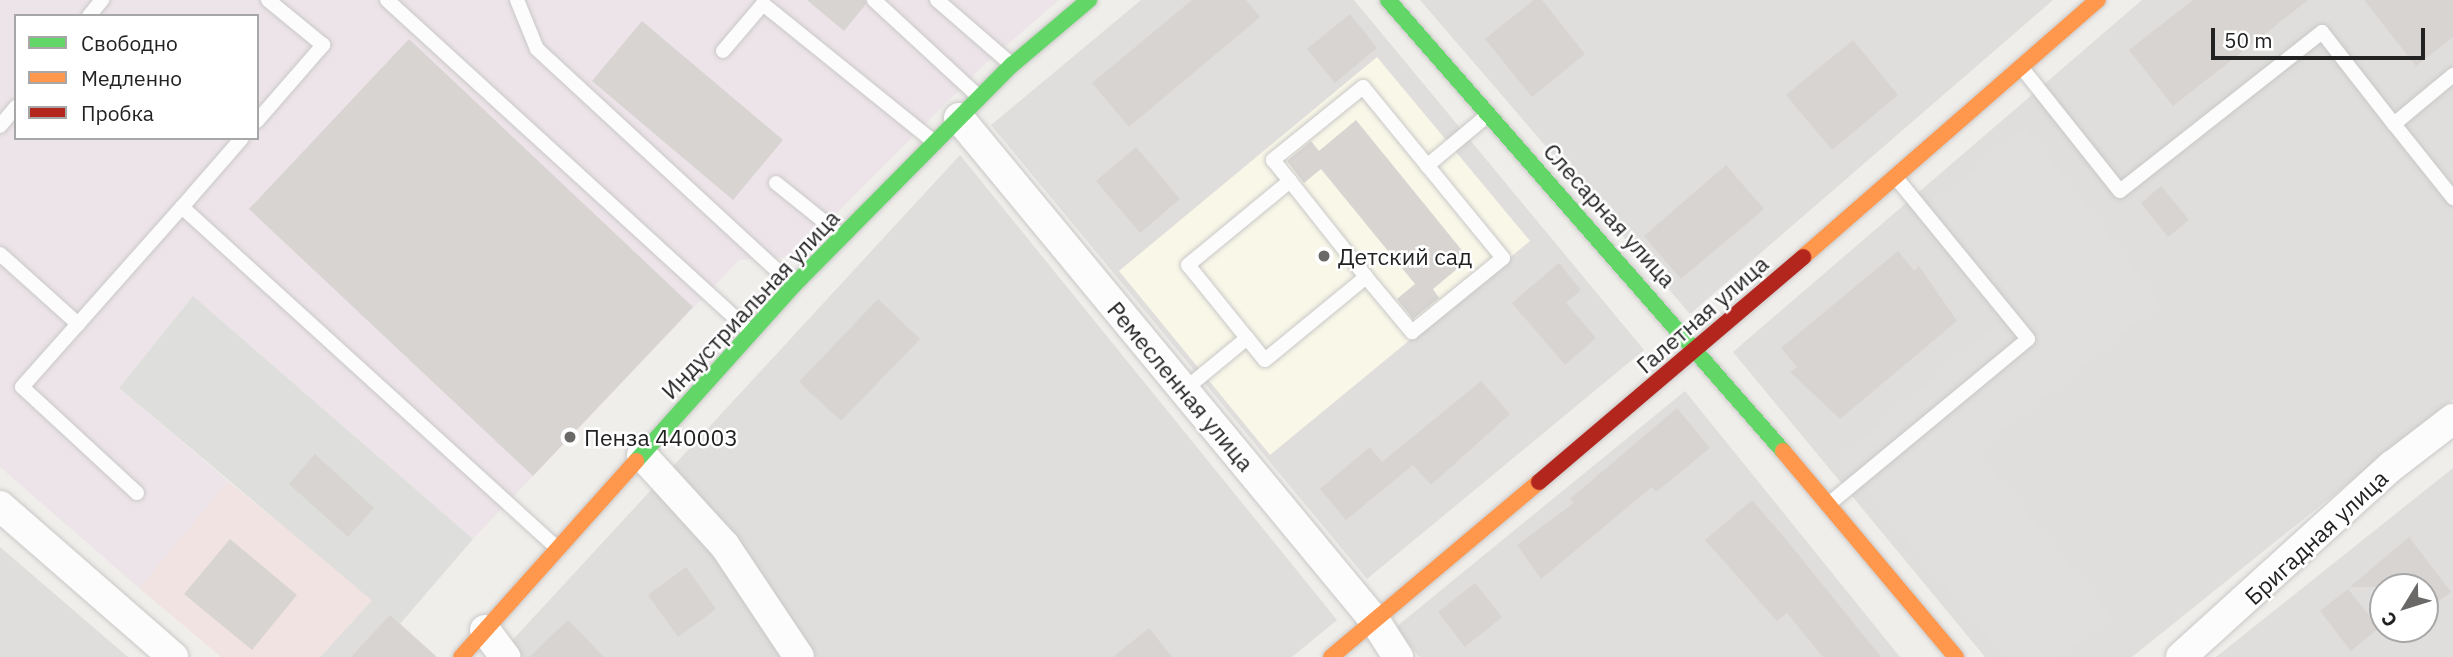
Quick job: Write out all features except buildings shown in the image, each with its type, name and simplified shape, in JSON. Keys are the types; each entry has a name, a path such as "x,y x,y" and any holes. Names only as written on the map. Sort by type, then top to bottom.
{"street":[{"name":"Индустриальная улица","path":"461,657 794,285 1012,65 1089,0"},
{"name":"Слесарная улица","path":"1388,0 1698,349 1956,657"},
{"name":"Галетная улица","path":"1331,657 1698,349 2098,0"},
{"name":"Ремесленная улица","path":"959,118 1375,621 1398,657"},
{"name":"Бригадная улица","path":"2181,657 2392,466 2453,419"},
{"path":"642,455 725,546 799,657"},
{"path":"0,506 173,657"},
{"path":"485,630 505,657"}],"lane":[{"path":"91,14 102,0"},
{"path":"259,119 323,45 268,0"},
{"path":"387,0 751,333"},
{"path":"517,0 537,49 794,285"},
{"path":"874,0 979,97"},
{"path":"937,0 1012,65"},
{"path":"723,51 763,4 934,143"},
{"path":"2021,67 2120,191 2322,32 2453,198"},
{"path":"2394,124 2453,75"},
{"path":"1363,87 1427,166 1503,258 1412,332 1273,160 1363,87"},
{"path":"0,126 14,109"},
{"path":"1427,166 1489,114"},
{"path":"137,493 22,387 240,140"},
{"path":"1828,504 2028,339 1895,177"},
{"path":"1290,181 1188,265 1265,360 1366,277"},
{"path":"776,183 843,237"},
{"path":"181,207 558,549"},
{"path":"0,254 78,324"},
{"path":"1184,390 1247,338"}],"shaded area":[{"path":"0,0 1059,0 984,65 793,257 739,260 473,539 193,296 119,388 228,481 139,588 0,467"},
{"path":"1141,0 1354,0 1644,350 1367,579 991,125"},
{"path":"1420,0 2053,0 1690,314"},
{"path":"2142,0 2453,0 2453,399 2132,657 1985,657 1733,352"},
{"name":"Детский сад","path":"1377,57 1530,241 1270,455 1119,271"},
{"path":"2025,128 2160,303 1976,451 2111,616 2058,657 2005,657 1840,459 2001,322 1916,220"},
{"path":"960,155 1337,620 1292,657 497,657"},
{"path":"193,296 473,539 400,624 119,388"},
{"path":"1685,391 1900,657 1419,657 1396,627"},
{"path":"2453,468 2453,657 2216,657"},
{"path":"228,481 373,599 320,657 221,657 139,588"},
{"path":"0,547 128,657 0,657"},
{"path":"373,599 433,654 430,657 320,657"}],"traffic: fast":[{"path":"636,461 794,285 1012,65 1089,0"},
{"path":"1388,0 1783,451"}],"traffic: slow":[{"path":"1803,257 2098,0"},
{"path":"1783,451 1956,657"},
{"path":"461,657 636,461"},
{"path":"1331,657 1539,482"}],"traffic: jam":[{"path":"1539,482 1803,257"}],"place":[{"name":"Детский сад","path":"1324,256"},
{"name":"Пенза 440003","path":"570,437"}]}
